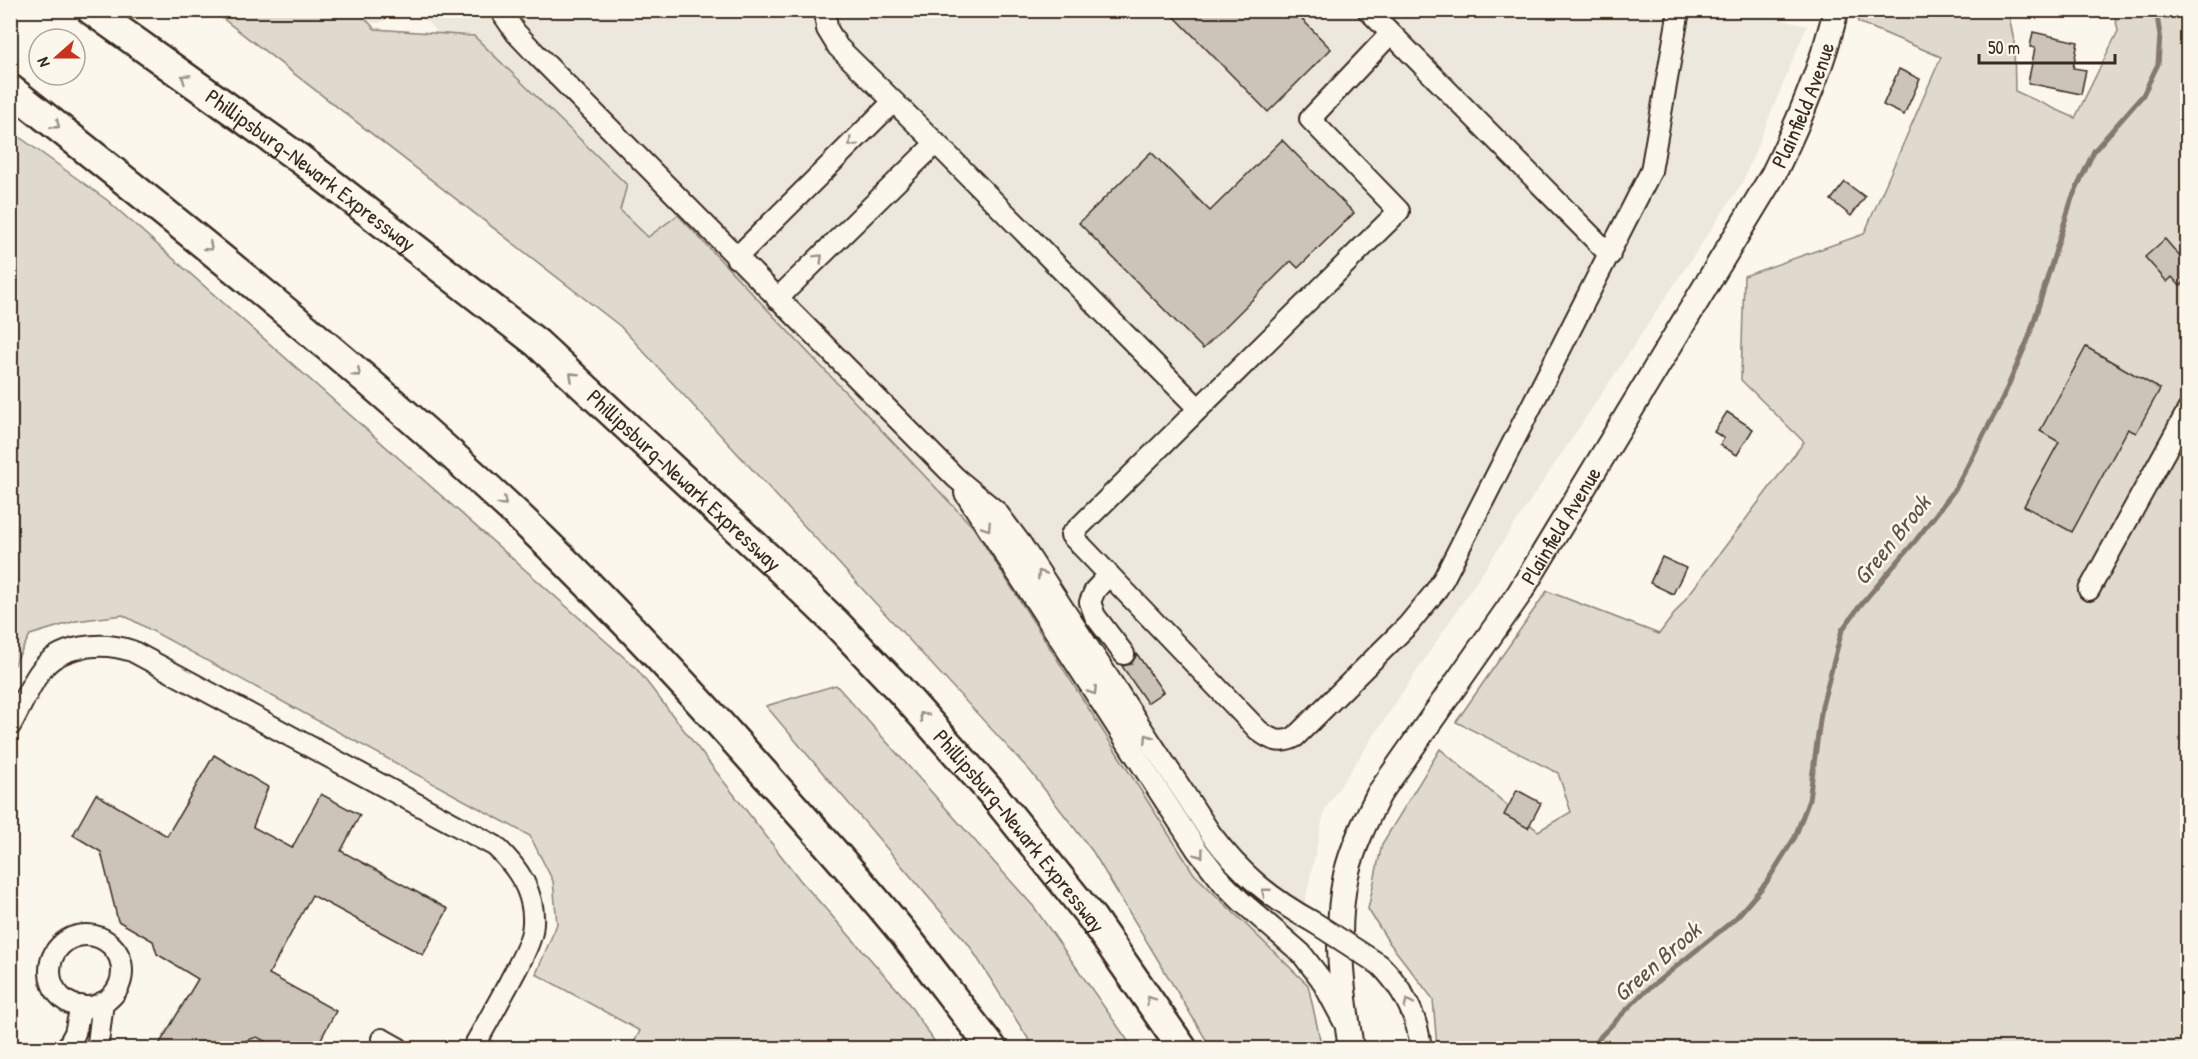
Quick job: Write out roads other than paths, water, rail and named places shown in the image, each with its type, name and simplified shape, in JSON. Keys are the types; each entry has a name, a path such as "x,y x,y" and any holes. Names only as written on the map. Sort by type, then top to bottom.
{"highway":[{"name":"Phillipsburg-Newark Expressway","path":"91,10 300,159 537,343 777,566 899,689 991,792 1092,918 1182,1048"},
{"path":"10,89 200,239 315,336 508,506 582,578 650,646 827,843 904,935 992,1048"}],"main road":[{"name":"Plainfield Avenue","path":"1349,1039 1340,963 1341,916 1346,875 1362,827 1390,777 1520,594 1773,175 1805,107 1825,53 1831,12"}],"lane":[{"path":"500,10 516,33 534,52 736,258 956,478 997,512 1011,528 1204,824 1226,854 1273,898 1380,965 1393,978 1413,1014 1421,1048"},
{"path":"825,10 827,29 832,39 1199,409"},
{"path":"1368,10 1610,255"},
{"path":"1391,33 1310,119 1399,211 1071,535 1258,730 1268,738 1277,741 1288,741 1295,737 1408,625 1436,592 1651,171 1679,10"},
{"path":"736,258 893,102"},
{"path":"777,299 936,143"},
{"path":"2089,590 2187,410"},
{"path":"956,478 1197,850 1224,884 1300,953 1321,979 1349,1039"},
{"path":"1109,575 1095,590 1090,602 1095,616 1124,654"},
{"path":"10,726 39,671 53,658 72,650 94,645 116,646 132,651 495,846 511,861 525,882 532,907 532,931 523,956 473,1048"},
{"path":"83,935 95,936 106,941 115,950 120,961 119,985 103,1002 93,1006 81,1006 70,1003 60,996 50,976 50,964 61,944 83,935"},
{"path":"96,1048 103,1002"},
{"path":"67,1048 75,1033 81,1006"}],"waterway":[{"name":"Green Brook","path":"1593,1048 1601,1036 1641,995 1735,919 1766,883 1795,837 1809,800 1822,706 1842,630 1956,488 2002,400 2029,337 2072,198 2094,151 2143,95 2158,64 2160,35 2156,10"}]}
